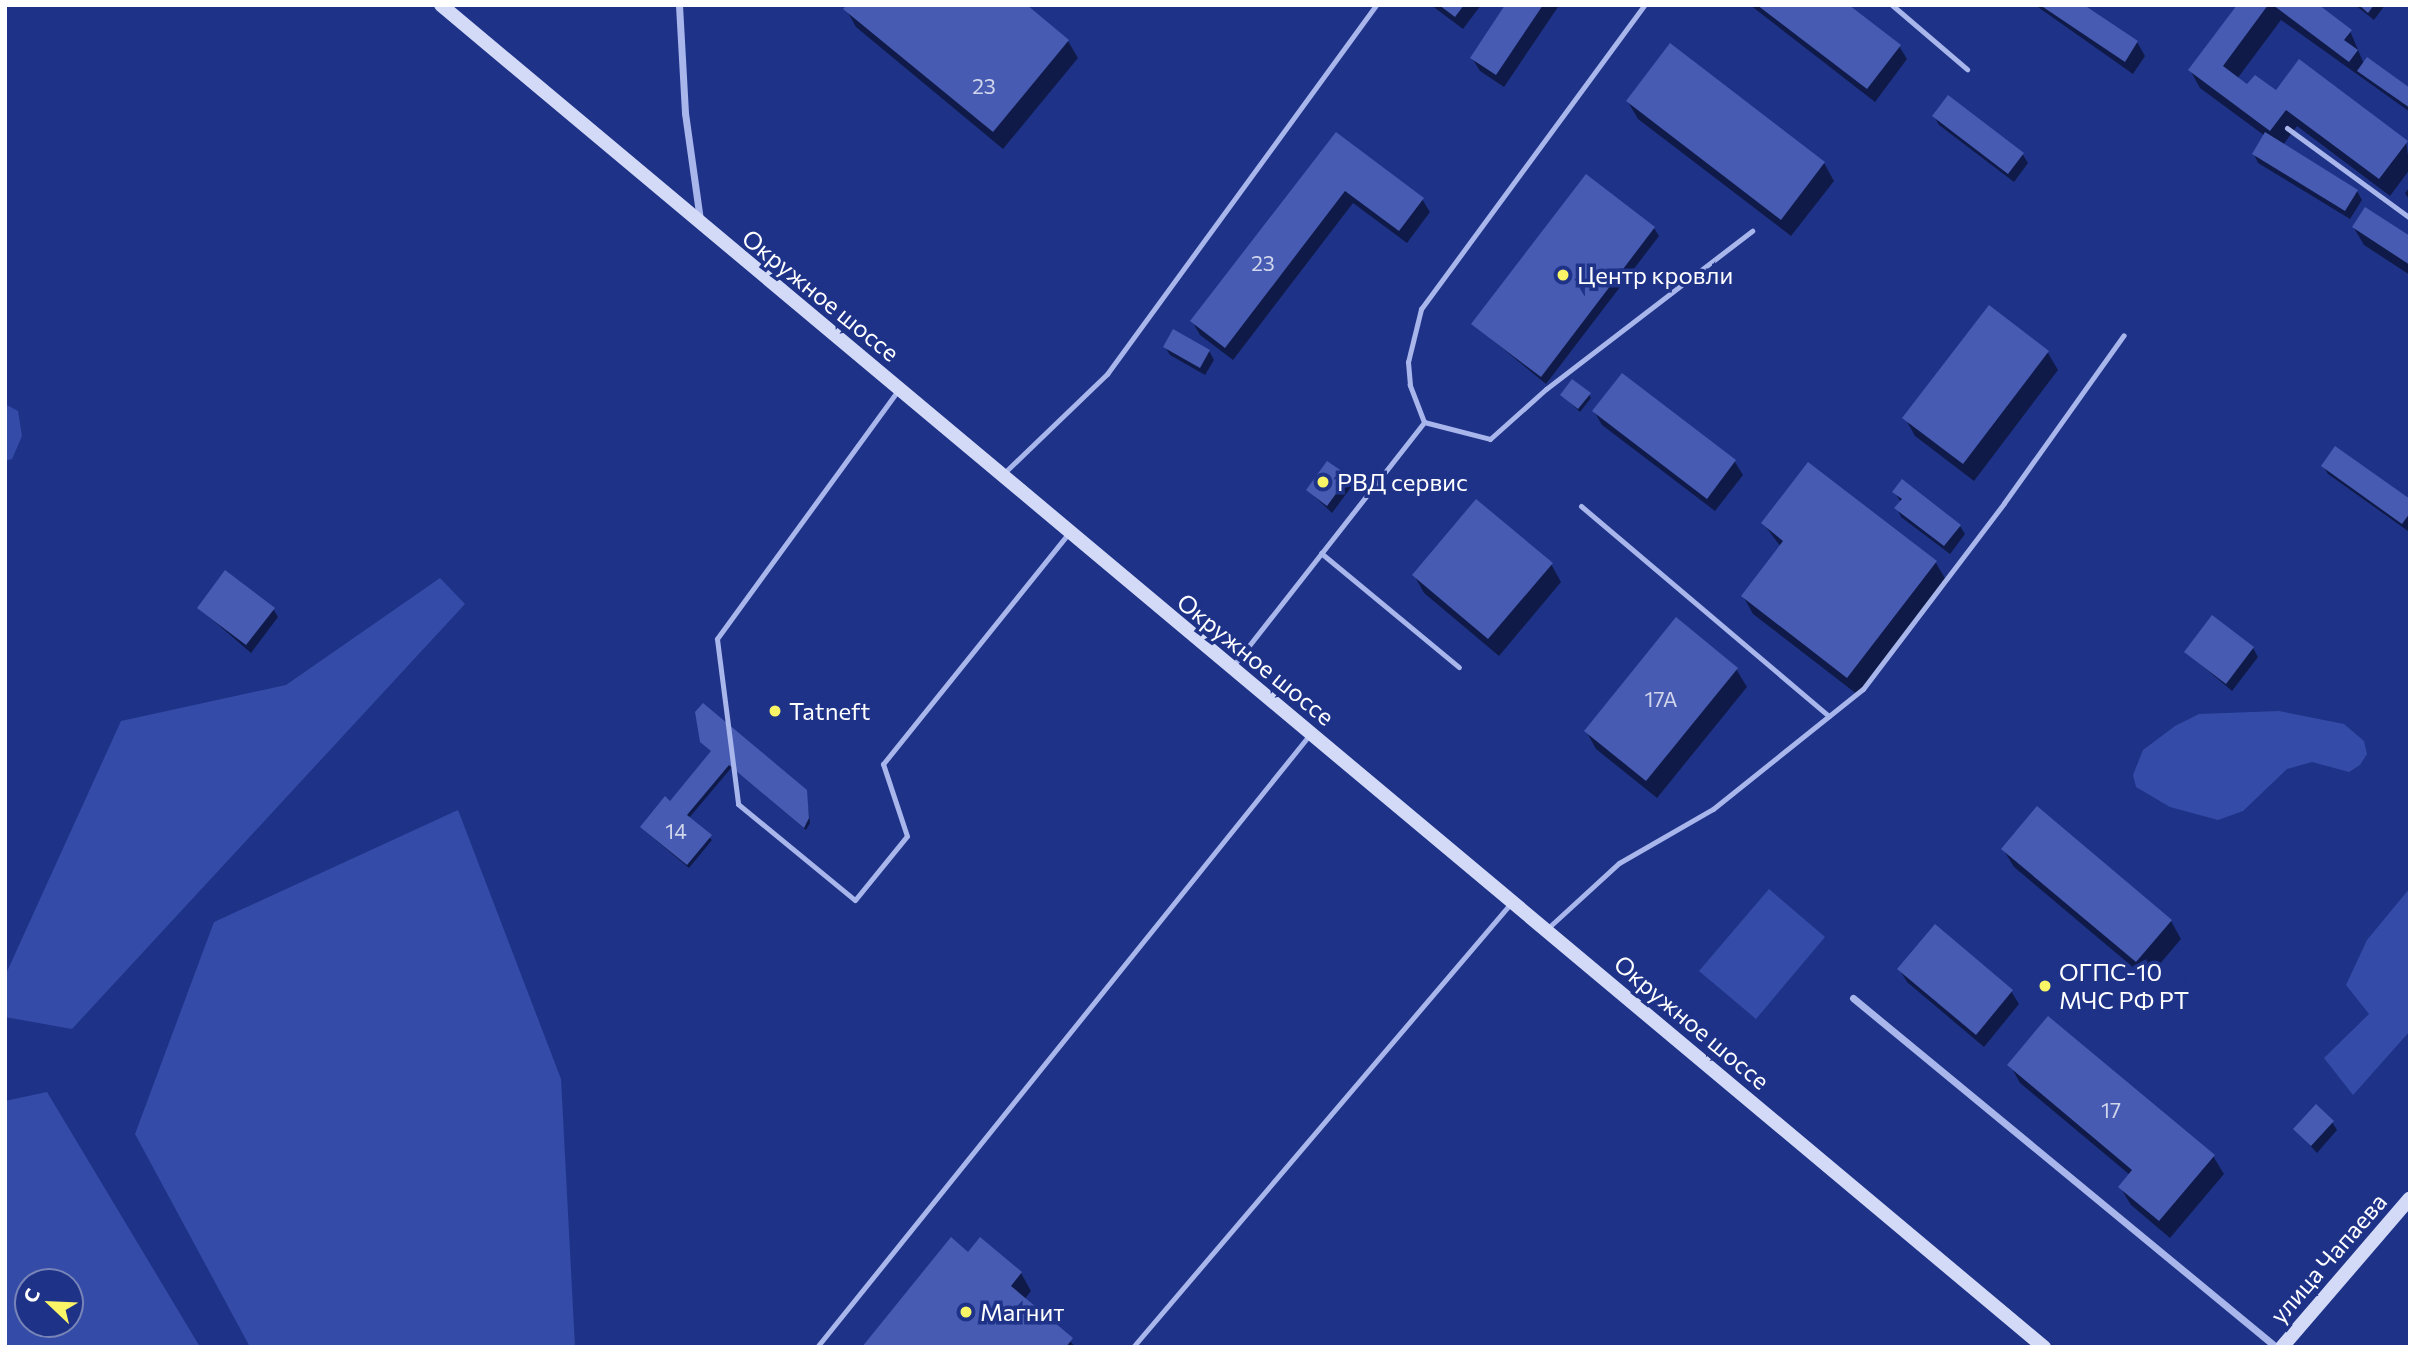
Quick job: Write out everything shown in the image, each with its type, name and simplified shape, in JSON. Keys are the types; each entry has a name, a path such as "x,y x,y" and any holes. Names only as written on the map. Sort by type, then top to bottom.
{"street":[{"name":"Окружное шоссе","path":"441,5 1068,534 1547,929 2044,1347"},
{"path":"679,5 683,100 701,226"},
{"path":"1853,998 2276,1347"},
{"name":"улица Чапаева","path":"2282,1347 2410,1198"}],"lane":[{"path":"1000,477 1107,374 1376,5"},
{"path":"1424,422 1410,385 1408,362 1421,309 1644,5"},
{"path":"1892,5 1967,69"},
{"path":"2287,128 2410,218"},
{"path":"1424,422 1489,439 1546,388 1752,231"},
{"path":"1547,929 1619,863 1713,808 1863,689 2004,503 2124,335"},
{"path":"899,389 717,639 738,804 855,900 907,836 883,764 1068,534"},
{"path":"1231,668 1424,422"},
{"path":"1581,506 1829,716"},
{"path":"1321,553 1459,667"},
{"path":"817,1347 1311,733"},
{"path":"1133,1347 1513,901"}],"shaded area":[{"path":"5,404 18,411 22,436 12,459 5,461"},
{"path":"440,578 465,604 72,1029 5,1017 5,976 121,721 286,685"},
{"path":"2279,711 2344,724 2364,741 2367,754 2360,765 2349,772 2312,762 2287,769 2243,811 2218,820 2170,807 2136,787 2133,775 2143,750 2175,726 2199,714"},
{"path":"458,810 561,1079 575,1347 250,1347 135,1134 214,922"},
{"path":"2410,888 2410,1031 2353,1095 2324,1058 2369,1014 2346,985 2367,940"},
{"path":"1769,889 1825,937 1756,1019 1699,971"},
{"path":"47,1092 200,1347 5,1347 5,1101"}],"building":[{"path":"847,5 1027,5 1069,40 993,132 843,9"},
{"path":"1439,5 1464,5 1455,17"},
{"path":"1505,5 1543,5 1496,75 1470,58"},
{"path":"1757,5 1849,5 1901,45 1867,89"},
{"path":"2040,5 2084,5 2138,41 2125,62"},
{"path":"2237,5 2268,5 2223,66 2247,84 2255,75 2276,90 2299,59 2408,141 2379,179 2286,110 2270,131 2188,70"},
{"path":"2273,5 2319,5 2352,30 2344,40 2358,50 2349,62"},
{"path":"2359,5 2374,5 2368,13"},
{"path":"1670,43 1825,162 1781,220 1626,101"},
{"path":"2367,57 2410,88 2410,108 2357,71"},
{"path":"1948,95 2024,153 2008,174 1932,116"},
{"path":"1336,132 1424,198 1399,231 1345,191 1225,348 1190,321"},
{"path":"2265,132 2358,190 2345,211 2252,154"},
{"name":"Центр кровли","path":"1586,174 1655,227 1541,377 1471,324"},
{"path":"2365,207 2410,236 2410,265 2352,227"},
{"path":"1989,305 2049,351 1963,464 1902,418"},
{"path":"1173,329 1210,350 1200,368 1163,347"},
{"path":"1622,373 1736,460 1707,499 1592,411"},
{"path":"1572,379 1591,393 1578,409 1560,395"},
{"path":"2335,446 2410,499 2410,513 2402,524 2321,466"},
{"path":"1327,461 1349,476 1327,506 1306,490"},
{"path":"1808,462 1937,561 1847,678 1741,596 1783,541 1761,523"},
{"path":"1902,479 1961,525 1944,546 1894,508 1902,499 1892,492"},
{"path":"1476,499 1553,563 1488,639 1412,575"},
{"path":"225,570 275,608 246,645 197,608"},
{"path":"2212,615 2254,647 2226,684 2184,652"},
{"path":"1676,617 1738,668 1646,781 1584,731"},
{"path":"703,703 807,790 809,818 804,828 729,765 687,815 712,835 687,865 640,827 665,796 670,801 711,751 700,742 695,712"},
{"path":"2037,806 2172,920 2136,962 2001,849"},
{"path":"1935,924 2013,990 1976,1035 1897,969"},
{"path":"2048,1016 2215,1155 2159,1221 2118,1187 2132,1170 2007,1065"},
{"path":"2316,1104 2334,1121 2311,1146 2293,1129"},
{"name":"Магнит","path":"951,1237 968,1252 980,1237 1022,1272 1011,1286 1073,1338 1066,1347 862,1347"}],"place":[{"name":"Центр кровли","path":"1563,275"},
{"name":"РВД сервис","path":"1323,482"},
{"name":"Tatneft","path":"775,711"},
{"name":"ОГПС-10 МЧС РФ РТ","path":"2045,986"},
{"name":"Магнит","path":"966,1312"}]}
